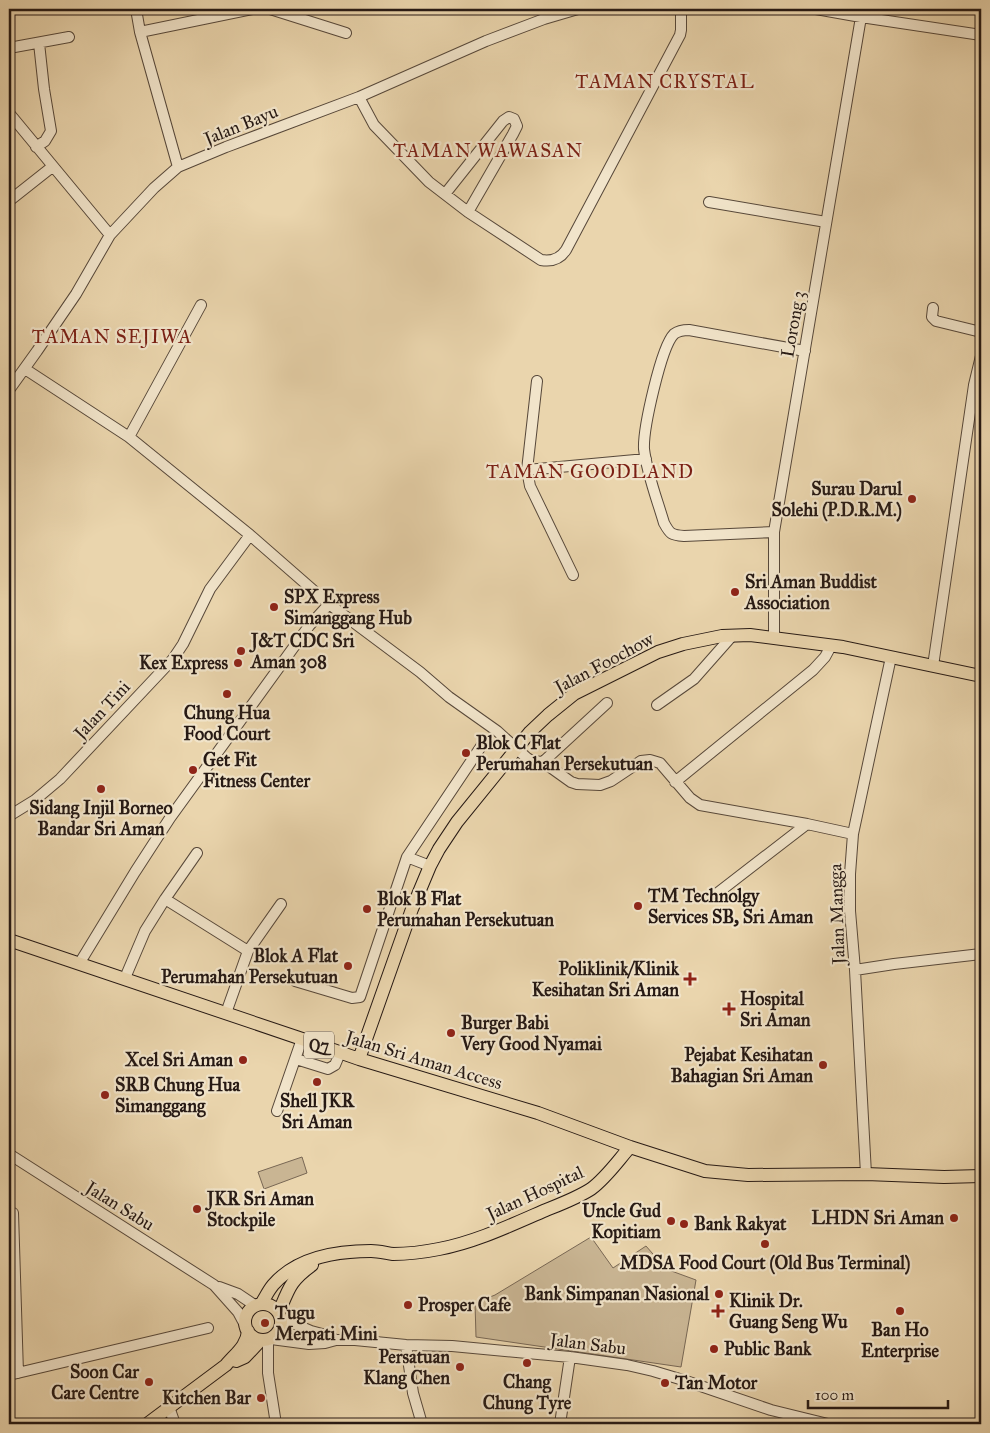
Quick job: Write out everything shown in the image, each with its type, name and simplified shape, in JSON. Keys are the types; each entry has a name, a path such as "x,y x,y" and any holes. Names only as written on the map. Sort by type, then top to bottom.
{"main road":[{"name":"Jalan Foochow","path":"359,1059 412,909 439,849 457,822 528,757 530,732 574,694 658,652 683,644 722,636 750,635 774,638 825,655 891,658 981,676"},
{"name":"Jalan Sri Aman Access","path":"9,940 340,1053 538,1113 630,1148"},
{"name":"Q7","path":"630,1148 696,1169 723,1174 981,1176"},
{"name":"Jalan Hospital","path":"326,1256 342,1252 409,1253 437,1249 473,1240 591,1189 607,1175 630,1148"},
{"path":"147,1424 226,1365 236,1354 245,1342 248,1312 258,1305 273,1285 291,1270 314,1258 326,1256"},
{"path":"226,1365 245,1357 276,1335 282,1324 280,1315 290,1286 314,1262 326,1256"},
{"path":"258,1305 271,1306 280,1315"},
{"path":"247,1329 251,1336 267,1340"}],"street":[{"path":"136,9 140,32 178,167"},
{"path":"140,32 252,9"},
{"path":"270,9 346,33"},
{"name":"Jalan Bayu","path":"9,390 76,294 110,236 154,188 178,167 359,97 486,41 544,19 578,9"},
{"path":"359,97 374,125 429,182 468,212 541,260 553,260 563,254 680,35 681,9"},
{"path":"816,9 861,18 981,36"},
{"name":"Lorong 3","path":"774,638 774,532 861,18"},
{"path":"9,48 69,38"},
{"path":"36,147 45,141 51,131 39,43"},
{"path":"9,113 110,236"},
{"path":"445,194 503,121 509,117 514,119 517,126 468,212"},
{"path":"9,201 52,167"},
{"path":"709,202 826,222"},
{"path":"130,437 201,306"},
{"path":"933,308 932,316 936,321 981,332"},
{"path":"774,532 674,536 668,532 646,459 644,431 666,348 673,335 677,332 688,330 805,351"},
{"path":"933,666 974,385 981,356"},
{"path":"24,369 130,437 250,535 329,604 420,672 449,697 497,731 528,757 571,782 600,785 611,781 641,760 650,760 660,763 690,798 700,805 853,834"},
{"path":"537,382 527,470 530,486 573,574"},
{"path":"527,470 646,459"},
{"name":"Jalan Tini","path":"9,816 35,800 60,779 173,659 183,644 210,589 250,535"},
{"path":"79,964 170,818 309,626 329,604"},
{"path":"657,705 694,679 732,636"},
{"path":"675,782 813,670 825,655"},
{"name":"Jalan Mangga","path":"866,1174 850,911 850,874 853,834 891,658"},
{"path":"528,757 607,702"},
{"path":"295,981 352,998 360,997 407,857 484,742"},
{"path":"715,895 807,824"},
{"path":"124,978 145,931 197,853"},
{"path":"407,857 430,866"},
{"path":"165,899 248,951"},
{"path":"226,1014 248,951 281,904"},
{"path":"855,970 981,954"},
{"path":"277,1111 302,1039"},
{"path":"296,1059 328,1069 335,1065 340,1053"},
{"name":"Jalan Sabu","path":"9,1154 214,1285"},
{"path":"14,1213 12,1246 14,1374 208,1328"},
{"path":"214,1285 238,1294 258,1305"},
{"path":"214,1285 235,1308 247,1329"},
{"path":"280,1315 311,1331 326,1334 336,1340"},
{"path":"276,1424 268,1373 267,1340 309,1344 336,1340"},
{"name":"Jalan Sabu","path":"336,1340 452,1346 570,1357 627,1365 653,1371 798,1418 828,1424"},
{"path":"406,1345 413,1393 422,1424"},
{"path":"560,1424 570,1357"},
{"path":"169,1407 175,1424"}],"shaded area":[{"path":"302,1157 307,1173 264,1189 258,1172"},
{"path":"591,1237 613,1268 646,1246 666,1269 696,1280 681,1367 476,1337 475,1303 495,1295"}],"place":[{"name":"Surau Darul Solehi (P.D.R.M.)","path":"912,499"},
{"name":"Sri Aman Buddist Association","path":"735,592"},
{"name":"SPX Express Simanggang Hub","path":"274,607"},
{"name":"J&T CDC Sri Aman 308","path":"241,651"},
{"name":"Kex Express","path":"238,663"},
{"name":"Chung Hua Food Court","path":"227,694"},
{"name":"Blok C Flat Perumahan Persekutuan","path":"466,753"},
{"name":"Get Fit Fitness Center","path":"193,770"},
{"name":"Sidang Injil Borneo Bandar Sri Aman","path":"101,789"},
{"name":"TM Technolgy Services SB, Sri Aman","path":"638,906"},
{"name":"Blok B Flat Perumahan Persekutuan","path":"367,909"},
{"name":"Blok A Flat Perumahan Persekutuan","path":"348,966"},
{"name":"Poliklinik/Klinik Kesihatan Sri Aman","path":"690,979"},
{"name":"Hospital Sri Aman","path":"729,1009"},
{"name":"Burger Babi Very Good Nyamai","path":"451,1033"},
{"name":"Xcel Sri Aman","path":"243,1060"},
{"name":"Pejabat Kesihatan Bahagian Sri Aman","path":"823,1065"},
{"name":"Shell JKR Sri Aman","path":"317,1082"},
{"name":"SRB Chung Hua Simanggang","path":"105,1095"},
{"name":"JKR Sri Aman Stockpile","path":"197,1209"},
{"name":"LHDN Sri Aman","path":"954,1218"},
{"name":"Uncle Gud Kopitiam","path":"671,1221"},
{"name":"Bank Rakyat","path":"684,1224"},
{"name":"MDSA Food Court (Old Bus Terminal)","path":"765,1244"},
{"name":"Bank Simpanan Nasional","path":"719,1294"},
{"name":"Prosper Cafe","path":"408,1305"},
{"name":"Klinik Dr. Guang Seng Wu","path":"718,1311"},
{"name":"Ban Ho Enterprise","path":"900,1311"},
{"name":"Tugu Merpati Mini","path":"265,1323"},
{"name":"Public Bank","path":"714,1349"},
{"name":"Chang Chung Tyre","path":"527,1363"},
{"name":"Persatuan Klang Chen","path":"460,1367"},
{"name":"Soon Car Care Centre","path":"149,1382"},
{"name":"Tan Motor","path":"665,1383"},
{"name":"Kitchen Bar","path":"261,1398"}],"district":[{"name":"TAMAN CRYSTAL","path":"665,81"},
{"name":"TAMAN WAWASAN","path":"488,150"},
{"name":"TAMAN SEJIWA","path":"112,336"},
{"name":"TAMAN GOODLAND","path":"590,471"}]}
